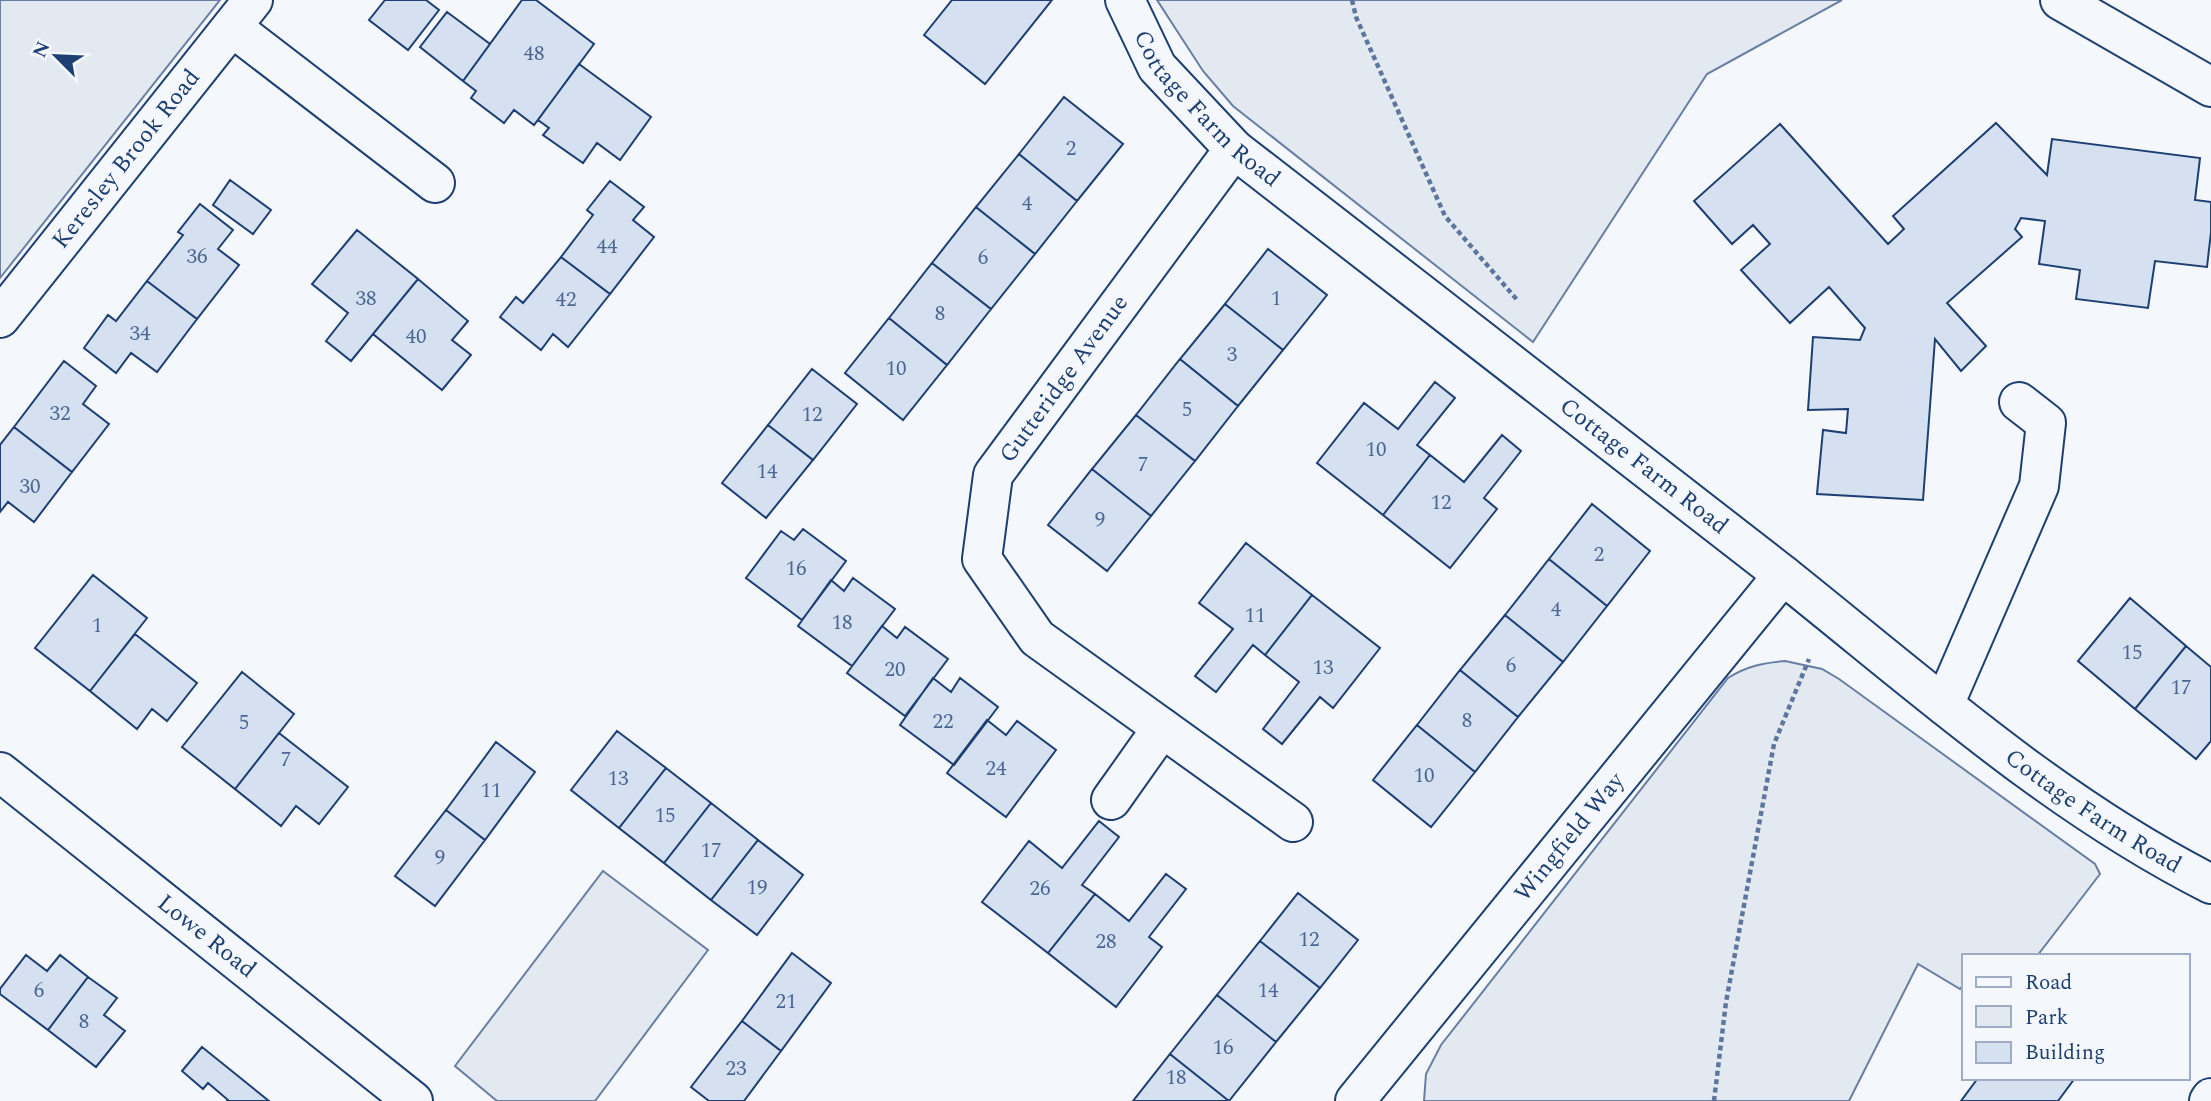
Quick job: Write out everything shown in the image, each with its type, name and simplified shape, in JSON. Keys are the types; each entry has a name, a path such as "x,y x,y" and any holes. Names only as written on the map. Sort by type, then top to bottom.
{"street":[{"name":"Cottage Farm Road","path":"1125,0 1157,67 1234,149 1783,575 1990,742 2081,808 2140,845 2211,884"},
{"path":"2060,0 2211,87"},
{"path":"243,13 435,183"},
{"name":"Keresley Brook Road","path":"0,318 243,13"},
{"name":"Gutteridge Avenue","path":"1234,149 993,475 982,559 1037,638 1293,822"},
{"path":"1944,705 2039,486 2046,423 2019,402"},
{"name":"Wingfield Way","path":"1355,1101 1783,575"},
{"path":"1111,800 1162,727"},
{"name":"Lowe Road","path":"0,772 413,1101"}],"green space":[{"path":"0,0 220,0 0,278"},
{"path":"1157,0 1842,0 1707,74 1533,342 1233,106 1203,71"},
{"path":"1785,661 1822,669 1839,679 2095,864 2100,874 2039,954 1962,954 1960,989 1918,964 1849,1101 1424,1101 1426,1074 1441,1045 1728,678 1769,663"},
{"path":"603,871 708,950 595,1101 497,1101 455,1066"}],"building":[{"path":"385,0 426,0 439,10 408,50 369,20"},
{"path":"522,0 536,0 594,44 534,125 514,110 504,123 471,98 476,91 463,81"},
{"path":"952,0 1052,0 985,84 924,35"},
{"path":"447,12 490,44 463,81 420,47"},
{"path":"579,64 651,117 620,160 597,143 583,163 543,135 549,128 538,120"},
{"path":"1064,97 1123,144 1077,201 1019,154"},
{"path":"1996,123 2047,175 2052,139 2200,158 2195,200 2211,202 2207,267 2155,261 2148,308 2076,299 2080,270 2039,264 2045,221 2021,218 2015,229 2022,237 1947,303 1986,346 1961,371 1935,339 1923,500 1817,494 1823,430 1846,433 1848,409 1808,410 1813,337 1860,340 1865,328 1829,287 1790,323 1741,270 1770,244 1753,225 1732,244 1694,201 1780,124 1888,244 1904,229 1893,216"},
{"path":"1019,154 1077,201 1035,254 976,207"},
{"path":"230,180 271,210 253,234 213,205"},
{"path":"610,181 644,207 633,220 654,237 610,294 561,257 593,215 587,210"},
{"path":"200,204 233,230 218,249 239,265 197,319 147,281 183,235 178,232"},
{"path":"976,207 1035,254 991,309 932,263"},
{"path":"357,230 418,279 351,361 326,341 348,313 312,284"},
{"path":"1268,249 1327,295 1283,350 1225,304"},
{"path":"561,257 610,294 568,347 553,334 541,350 500,317 516,297 523,303"},
{"path":"932,263 991,309 947,365 889,318"},
{"path":"418,279 468,321 452,340 471,355 442,390 373,334"},
{"path":"147,281 197,319 157,372 131,353 116,373 84,348 108,315 116,321"},
{"path":"1225,304 1283,350 1238,406 1180,359"},
{"path":"889,318 947,365 903,420 845,373"},
{"path":"1180,359 1238,406 1195,461 1136,415"},
{"path":"64,361 96,386 83,404 109,424 72,472 14,427"},
{"path":"812,369 857,404 813,460 768,425"},
{"path":"1435,382 1455,398 1417,445 1430,455 1383,515 1317,463 1364,403 1398,429"},
{"path":"1136,415 1195,461 1151,516 1092,469"},
{"path":"768,425 813,460 766,518 722,483"},
{"path":"14,427 72,472 34,522 8,502 0,512 0,445"},
{"path":"1502,435 1521,451 1484,498 1497,509 1450,568 1383,515 1430,455 1464,482"},
{"path":"1092,469 1151,516 1107,571 1048,525"},
{"path":"1592,504 1650,551 1607,606 1549,559"},
{"path":"803,529 846,561 802,620 746,578 781,531 794,540"},
{"path":"1246,543 1312,595 1265,655 1253,645 1216,692 1195,676 1233,629 1199,603"},
{"path":"1549,559 1607,606 1563,662 1505,615"},
{"path":"93,575 147,618 90,691 35,648"},
{"path":"853,578 895,609 852,666 798,626 831,580 844,591"},
{"path":"1312,595 1380,648 1333,708 1320,697 1282,744 1263,729 1299,682 1265,655"},
{"path":"2130,598 2186,646 2135,709 2078,661"},
{"path":"1505,615 1563,662 1518,717 1460,670"},
{"path":"882,626 897,638 905,627 948,659 905,716 847,673"},
{"path":"135,634 197,683 167,721 152,709 137,729 90,691"},
{"path":"2186,646 2211,667 2211,741 2196,759 2135,709"},
{"path":"1460,670 1518,717 1475,772 1417,725"},
{"path":"242,672 294,714 235,789 182,747"},
{"path":"933,678 951,692 960,678 998,707 954,765 900,725"},
{"path":"987,720 1006,735 1017,721 1056,750 1006,817 947,773"},
{"path":"1417,725 1475,772 1431,827 1373,780"},
{"path":"617,731 666,768 619,828 571,790"},
{"path":"279,733 348,787 319,824 296,806 281,826 235,789"},
{"path":"496,742 535,772 485,840 446,810"},
{"path":"666,768 711,803 664,863 619,828"},
{"path":"711,803 758,840 711,900 664,863"},
{"path":"446,810 485,840 435,906 395,876"},
{"path":"1099,821 1119,837 1082,885 1095,894 1048,953 982,902 1029,841 1062,868"},
{"path":"758,840 803,875 757,935 711,900"},
{"path":"1166,874 1186,889 1149,937 1162,947 1116,1007 1048,953 1095,894 1129,921"},
{"path":"1298,893 1358,940 1320,988 1260,941"},
{"path":"1260,941 1320,988 1276,1042 1217,995"},
{"path":"792,953 831,983 781,1051 742,1021"},
{"path":"26,955 47,971 60,955 88,977 48,1030 0,994 0,989"},
{"path":"88,977 117,998 104,1015 125,1031 96,1067 48,1030"},
{"path":"1217,995 1276,1042 1229,1101 1170,1054"},
{"path":"742,1021 781,1051 744,1101 709,1101 691,1087"},
{"path":"202,1047 269,1101 227,1101 208,1083 203,1089 182,1071"},
{"path":"1170,1054 1229,1101 1133,1101"},
{"path":"1977,1080 2074,1080 2058,1101 1961,1101"}]}
